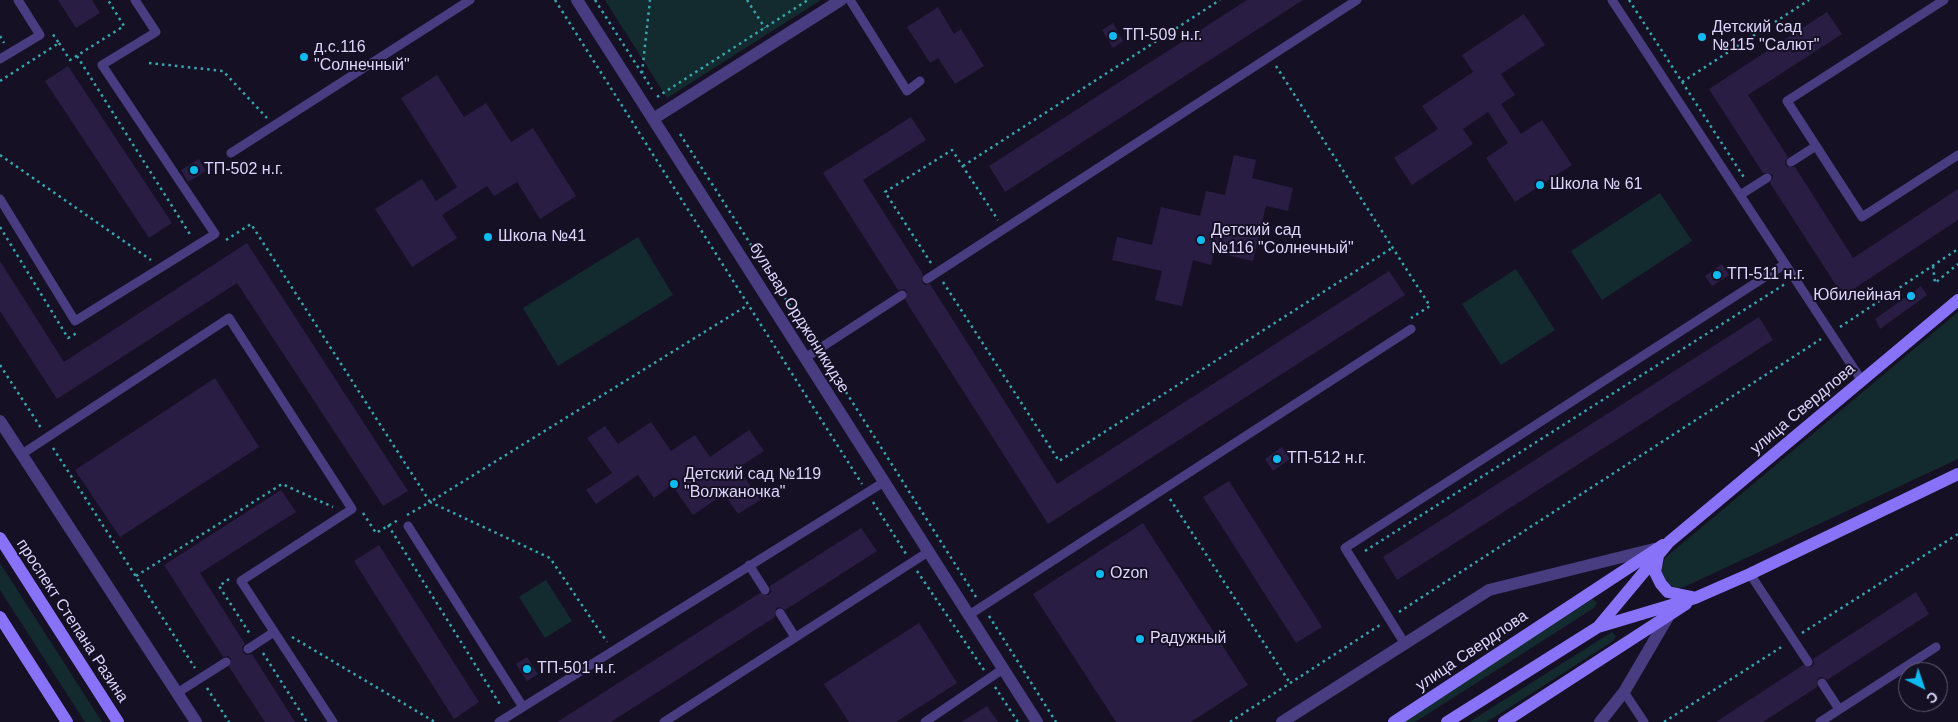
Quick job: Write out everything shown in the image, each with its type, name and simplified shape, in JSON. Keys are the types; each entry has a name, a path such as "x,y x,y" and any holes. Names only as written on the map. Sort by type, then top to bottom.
{"main road":[{"name":"улица Свердлова","path":"1394,722 1670,542 1958,300"},
{"name":"улица Свердлова","path":"1447,722 1598,626 1694,598 1750,574 1958,474"},
{"name":"проспект Степана Разина","path":"0,538 118,722"},
{"name":"улица Свердлова","path":"1598,626 1656,552"},
{"path":"1656,552 1655,572 1661,584 1668,592 1694,598"},
{"name":"улица Свердлова","path":"1504,722 1668,617 1694,598"},
{"path":"0,617 67,722"}],"street":[{"name":"бульвар Орджоникидзе","path":"577,0 1037,722"},
{"path":"653,119 841,0"},
{"path":"0,420 196,722"},
{"path":"1282,722 1489,590 1656,552"},
{"path":"1600,722 1624,692 1668,617"}],"lane":[{"path":"0,60 40,35 18,0"},
{"path":"0,200 75,321 215,234 102,65 156,32 135,0"},
{"path":"231,153 470,0"},
{"path":"850,0 907,91 920,81"},
{"path":"927,279 1357,0"},
{"path":"1612,0 1862,381"},
{"path":"1944,0 1787,101 1862,217 1958,155"},
{"path":"1791,162 1816,146"},
{"path":"1740,195 1767,178"},
{"path":"1405,644 1345,548 1785,264"},
{"path":"805,358 902,295"},
{"path":"22,454 229,318 352,509 241,581 333,722"},
{"path":"969,615 1411,329"},
{"path":"499,722 884,482"},
{"path":"408,526 523,707"},
{"path":"664,722 928,552"},
{"path":"749,565 765,590"},
{"path":"1750,574 1808,662"},
{"path":"780,613 795,638"},
{"path":"252,646 276,635"},
{"path":"1820,722 1936,647"},
{"path":"177,693 226,662"},
{"path":"925,722 1003,669"},
{"path":"1822,683 1839,709"},
{"path":"1624,692 1644,722"}],"path":[{"path":"59,43 70,60 124,26 108,0"},
{"path":"554,0 912,563 986,674"},
{"path":"595,0 1056,722"},
{"path":"642,74 650,0"},
{"path":"747,0 765,28"},
{"path":"657,97 808,0"},
{"path":"962,166 1220,0"},
{"path":"1629,0 1751,188"},
{"path":"1682,82 1809,0"},
{"path":"77,56 197,245"},
{"path":"1270,56 1430,306"},
{"path":"148,63 223,71 272,123"},
{"path":"998,221 952,150 885,192 1059,461 1392,248"},
{"path":"0,155 161,267"},
{"path":"219,244 251,224 430,502 550,558 612,651"},
{"path":"0,227 68,338 85,328"},
{"path":"1230,722 1958,250"},
{"path":"1933,266 1935,283 1958,264"},
{"path":"1365,551 1794,278"},
{"path":"362,512 376,533 430,502 748,305"},
{"path":"0,365 229,722"},
{"path":"136,576 282,484 336,509 328,514"},
{"path":"1168,497 1290,683"},
{"path":"388,525 508,716"},
{"path":"1664,722 1958,534"},
{"path":"234,576 219,586 252,646 307,722"},
{"path":"276,635 286,633 435,722"},
{"path":"991,682 1018,722"}],"green space":[{"path":"605,0 821,0 667,98"},
{"path":"1660,193 1692,241 1602,300 1571,251"},
{"path":"638,237 673,295 558,366 523,308"},
{"path":"1516,269 1555,330 1501,365 1462,304"},
{"path":"1958,312 1958,459 1684,587 1678,588 1669,585 1661,571 1665,558"},
{"path":"0,563 102,722 85,722 0,590"},
{"path":"546,580 572,621 545,638 519,597"},
{"path":"1593,599 1597,603 1594,608 1415,722 1398,722"},
{"path":"1612,632 1616,636 1613,641 1487,722 1469,722"}],"building":[{"path":"58,0 92,0 100,13 76,28"},
{"path":"1247,0 1303,0 1005,192 989,166"},
{"path":"938,7 954,34 961,29 984,66 955,84 938,58 930,63 907,27"},
{"path":"1827,12 1842,34 1748,95 1788,157 1785,162 1786,166 1795,167 1853,258 1958,189 1958,220 1843,296 1770,183 1773,178 1772,174 1763,173 1709,89"},
{"path":"1524,14 1545,45 1501,74 1515,95 1501,104 1521,134 1542,120 1572,165 1515,202 1486,158 1508,143 1488,112 1463,129 1473,144 1412,185 1394,158 1438,129 1422,106 1473,72 1462,55"},
{"name":"ТП-509 н.г.","path":"1113,23 1123,41 1113,48 1102,30"},
{"path":"68,66 172,223 149,238 45,81"},
{"path":"437,75 464,117 486,103 511,142 533,128 576,196 540,219 517,182 494,196 487,186 442,215 457,238 412,267 375,209 422,179 436,201 457,187 401,98"},
{"path":"911,117 926,140 863,180 923,274 922,282 925,285 930,284 1057,484 1389,271 1405,295 1048,524 905,300 907,292 904,289 898,290 823,173"},
{"path":"1234,155 1256,160 1252,178 1293,188 1288,211 1266,206 1253,261 1214,252 1211,265 1193,260 1182,306 1155,300 1162,271 1112,260 1117,237 1152,245 1161,207 1200,216 1206,191 1225,195"},
{"name":"ТП-502 н.г.","path":"199,159 206,171 188,182 181,170"},
{"path":"247,243 408,491 383,506 237,283 57,399 0,311 0,261 64,362"},
{"name":"ТП-511 н.г.","path":"1722,264 1729,275 1712,286 1705,276"},
{"path":"1921,286 1927,295 1880,329 1875,319"},
{"path":"1759,317 1773,340 1397,580 1383,557"},
{"path":"215,378 259,447 120,537 75,470"},
{"path":"651,422 671,451 695,435 710,457 749,430 764,451 738,468 760,500 738,514 724,494 693,515 672,485 654,498 638,475 596,504 586,490 612,473 587,438 605,426 618,444"},
{"name":"ТП-512 н.г.","path":"1282,447 1290,459 1273,471 1265,459"},
{"path":"1229,481 1322,627 1296,643 1203,497"},
{"path":"281,490 296,512 200,573 245,644 242,647 243,652 246,655 252,654 295,722 265,722 229,667 231,659 228,656 223,657 164,565"},
{"name":"Радужный","path":"1143,523 1248,685 1191,722 1116,722 1033,594"},
{"path":"861,528 877,551 785,610 780,607 776,608 775,617 611,722 557,722 760,593 768,595 771,592 770,586"},
{"path":"379,545 479,702 454,719 354,561"},
{"path":"1916,592 1929,614 1827,680 1822,677 1818,678 1817,687 1763,722 1716,722 1803,665 1811,667 1814,664 1813,659"},
{"path":"919,623 957,683 896,722 849,722 824,684"},
{"name":"ТП-501 н.г.","path":"527,657 538,674 527,681 516,664"},
{"path":"987,706 998,722 961,722"}],"place":[{"name":"ТП-509 н.г.","path":"1113,36"},
{"name":"Детский сад №115 \"Салют\"","path":"1702,37"},
{"name":"д.с.116 \"Солнечный\"","path":"304,57"},
{"name":"ТП-502 н.г.","path":"194,170"},
{"name":"Школа № 61","path":"1540,185"},
{"name":"Школа №41","path":"488,237"},
{"name":"Детский сад №116 \"Солнечный\"","path":"1201,240"},
{"name":"ТП-511 н.г.","path":"1717,275"},
{"name":"Юбилейная","path":"1911,296"},
{"name":"ТП-512 н.г.","path":"1277,459"},
{"name":"Детский сад №119 \"Волжаночка\"","path":"674,484"},
{"name":"Ozon","path":"1100,574"},
{"name":"Радужный","path":"1140,639"},
{"name":"ТП-501 н.г.","path":"527,669"}]}
